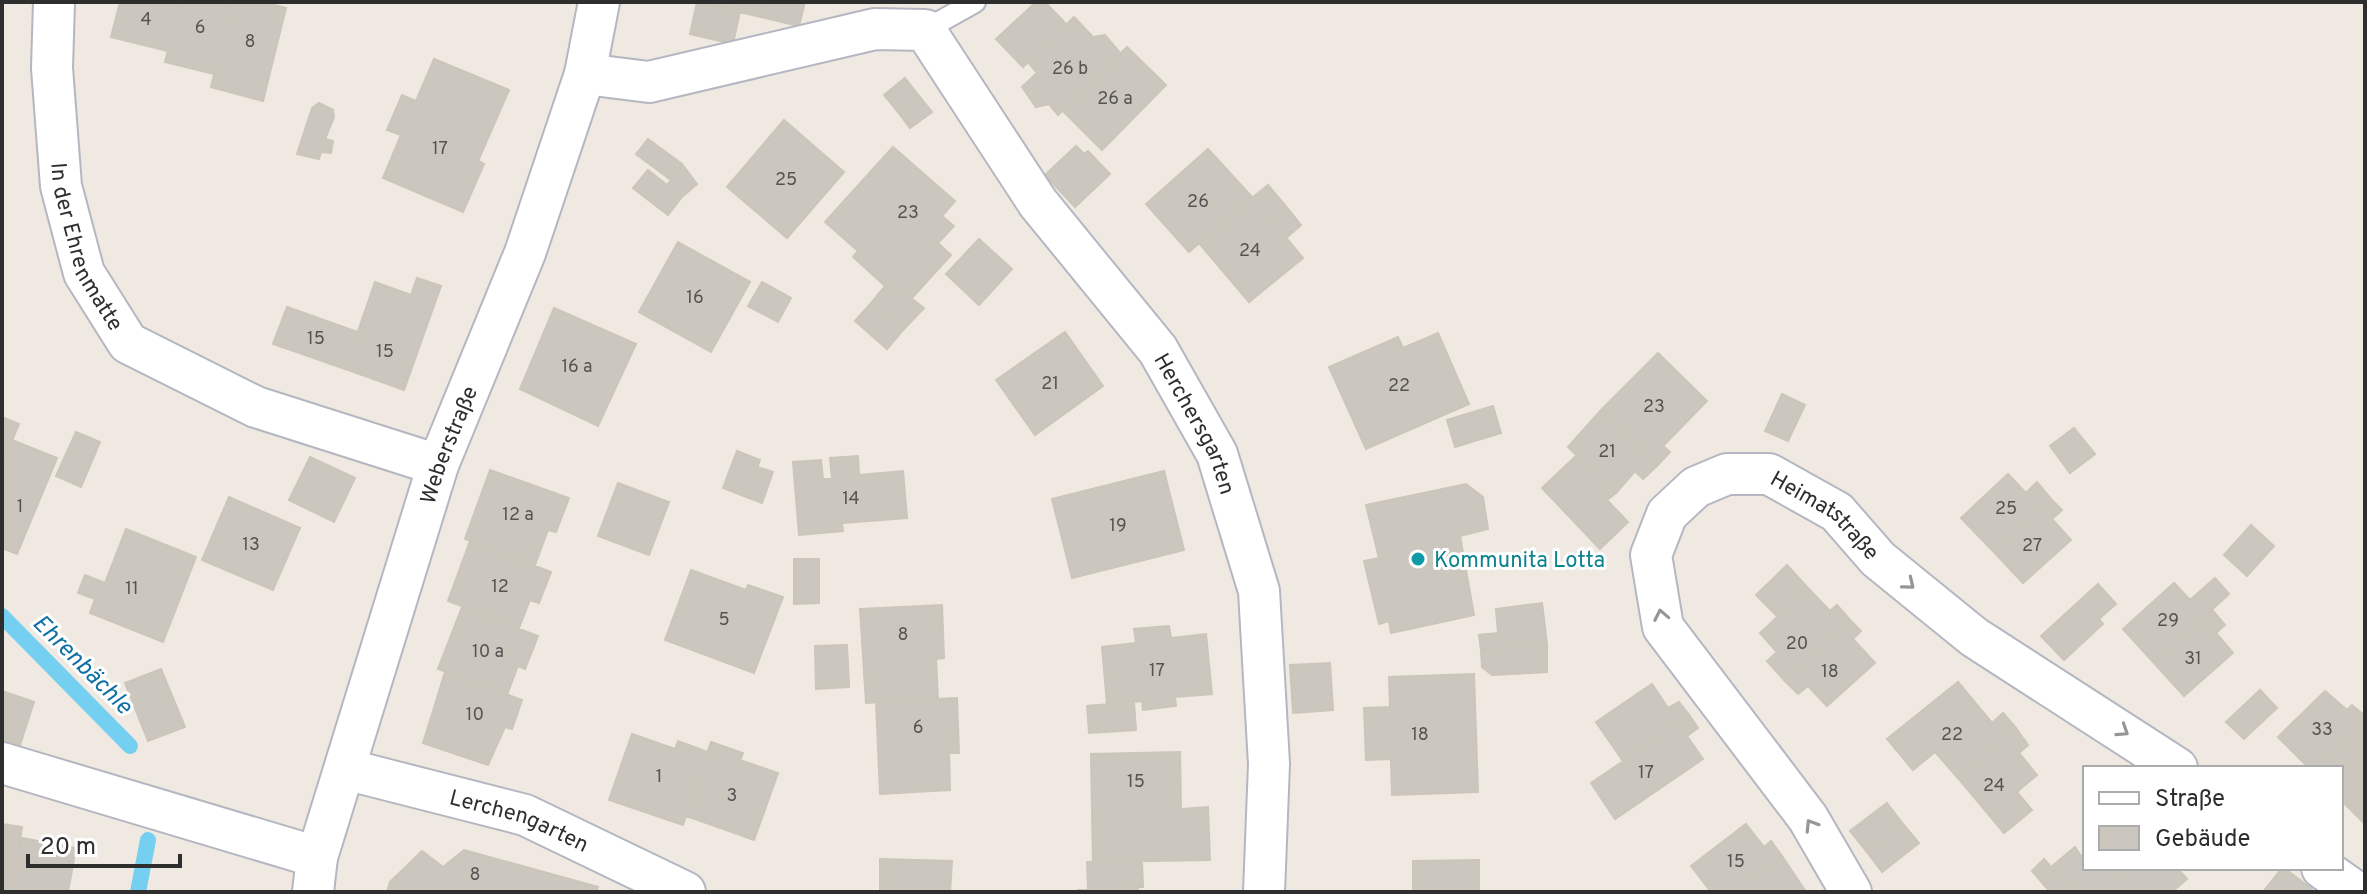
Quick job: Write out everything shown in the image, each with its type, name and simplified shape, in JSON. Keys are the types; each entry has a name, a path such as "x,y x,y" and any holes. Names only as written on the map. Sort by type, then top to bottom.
{"street":[{"name":"In der Ehrenmatte","path":"54,2 52,68 61,186 84,273 128,343 256,407 438,465"},
{"name":"Weberstraße","path":"315,875 438,465 525,253 585,74 599,2"},
{"path":"585,74 649,82 875,29 925,30"},
{"name":"Herchersgarten","path":"925,30 1038,203 1158,350 1217,454 1259,591 1269,764 1264,892"},
{"name":"Heimatstraße","path":"1851,892 1808,818 1663,627 1651,555 1667,514 1696,487 1727,474 1769,474 1837,512 1878,559 1974,637 2174,766"},
{"path":"2,763 315,875"},
{"name":"Lerchengarten","path":"345,769 525,815 685,892"},
{"path":"2325,870 2356,892"}],"lane":[{"path":"925,30 975,2"}],"building":[{"path":"120,2 181,2 168,51 111,37"},
{"path":"181,2 232,2 214,74 165,62"},
{"path":"232,2 263,2 286,8 263,101 211,87"},
{"path":"697,2 740,11 733,44 690,34"},
{"path":"699,2 765,2 761,17"},
{"path":"765,2 805,2 799,26 761,17"},
{"path":"1036,2 1045,2 1067,25 1023,67 996,39"},
{"path":"1074,17 1093,37 1105,35 1121,54 1058,115 1049,104 1036,107 1022,87 1037,73 1028,62"},
{"path":"1127,47 1166,85 1102,150 1063,111"},
{"path":"434,59 509,90 478,161 484,164 463,212 383,178 401,135 387,130 402,95 416,101"},
{"path":"905,78 919,96 898,112 884,95"},
{"path":"919,96 932,112 910,128 898,112"},
{"path":"319,103 333,110 334,117 325,139 333,141 331,153 321,152 319,159 297,154 312,108"},
{"path":"784,120 844,172 787,238 727,187"},
{"path":"648,139 682,164 671,180 636,154"},
{"path":"1076,146 1084,154 1088,151 1110,174 1075,207 1045,175"},
{"path":"893,147 955,201 942,216 954,226 938,243 951,255 911,299 898,288 893,293 853,257 858,251 825,222"},
{"path":"1208,149 1252,197 1189,252 1146,204"},
{"path":"682,164 697,184 682,197 667,185"},
{"path":"648,170 682,197 668,215 633,188"},
{"path":"1268,185 1289,210 1273,222 1303,258 1249,302 1198,242"},
{"path":"1289,210 1301,225 1286,238 1273,222"},
{"path":"979,239 1012,269 979,305 946,274"},
{"path":"678,242 750,282 711,352 639,312"},
{"path":"417,278 441,286 404,390 345,369 375,282 411,295"},
{"path":"762,282 791,298 778,322 748,306"},
{"path":"885,286 893,293 898,288 924,308 903,330 872,302"},
{"path":"872,302 903,330 887,349 855,321"},
{"path":"287,307 358,332 345,369 273,344"},
{"path":"554,308 636,344 598,426 520,389"},
{"path":"1065,332 1103,386 1035,435 996,380"},
{"path":"1438,333 1469,404 1366,449 1329,367 1398,337 1403,348"},
{"path":"1658,353 1707,401 1663,446 1670,452 1657,466 1601,410"},
{"path":"1782,394 1805,405 1788,441 1765,431"},
{"path":"1493,406 1501,433 1455,447 1447,420"},
{"path":"1601,410 1657,466 1643,479 1635,471 1616,493 1568,447"},
{"path":"2,417 19,424 2,464"},
{"path":"2074,428 2095,454 2070,473 2050,446"},
{"path":"76,432 100,442 81,487 56,476"},
{"path":"12,440 57,458 17,554 2,548 2,464"},
{"path":"737,451 760,460 746,497 723,488"},
{"path":"1577,455 1616,493 1607,500 1628,522 1600,549 1542,488"},
{"path":"858,456 859,475 903,471 907,518 842,523 843,531 799,535 793,462 821,460 823,479 832,479 830,458"},
{"path":"310,457 355,478 334,522 289,500"},
{"path":"757,467 773,472 762,503 746,497"},
{"path":"490,470 569,498 556,532 548,530 535,565 465,539"},
{"path":"1164,471 1184,550 1072,578 1052,499"},
{"path":"2008,474 2026,493 2037,482 2051,499 1993,551 1961,518"},
{"path":"618,483 669,502 649,555 598,536"},
{"name":"Kommunita Lotta","path":"1466,484 1483,497 1488,529 1460,536 1474,615 1391,633 1389,621 1379,624 1364,561 1379,558 1366,505"},
{"path":"229,497 300,528 273,590 202,560"},
{"path":"2051,499 2062,510 2052,519 2071,540 2023,583 1993,551"},
{"path":"2251,525 2274,546 2247,576 2224,555"},
{"path":"126,529 196,557 163,642 90,613 95,599 78,593 85,575 105,583"},
{"path":"470,541 551,572 539,603 530,600 519,628 448,601"},
{"path":"794,559 819,559 819,603 794,604"},
{"path":"1787,565 1808,588 1778,617 1756,595"},
{"path":"691,570 746,590 748,585 783,597 754,673 665,640"},
{"path":"2215,578 2229,594 2154,663 2123,629 2174,583 2190,600"},
{"path":"2098,584 2116,604 2099,619 2103,624 2064,660 2041,636"},
{"path":"1808,588 1830,611 1837,605 1850,620 1784,680 1767,661 1777,652 1760,633"},
{"path":"1542,603 1547,644 1481,651 1479,635 1498,633 1496,609"},
{"path":"942,605 944,658 936,659 938,699 866,703 860,609"},
{"path":"462,607 538,636 525,669 518,666 507,695 438,669"},
{"path":"2213,611 2225,625 2216,633 2233,653 2184,696 2154,663"},
{"path":"1850,620 1861,631 1853,639 1875,663 1827,706 1808,686 1798,694 1784,680"},
{"path":"1169,626 1171,638 1206,634 1212,694 1175,697 1176,706 1143,710 1142,701 1107,705 1102,647 1136,643 1134,629"},
{"path":"1547,644 1547,672 1492,675 1482,667 1481,651"},
{"path":"847,645 849,687 816,689 815,646"},
{"path":"1330,663 1333,710 1293,713 1290,665"},
{"path":"161,669 185,727 148,741 125,683"},
{"path":"445,672 522,700 512,729 505,727 488,765 423,743"},
{"path":"1474,674 1478,792 1392,795 1391,759 1366,760 1364,708 1390,707 1389,677"},
{"path":"1958,682 1992,723 2003,713 2016,728 1957,777 1935,752 1913,770 1887,739"},
{"path":"1652,684 1668,708 1679,702 1690,716 1623,761 1596,722"},
{"path":"2260,690 2277,708 2244,739 2226,722"},
{"path":"2,691 34,702 20,745 2,739"},
{"path":"2325,691 2347,710 2352,705 2365,716 2365,721 2320,766 2307,766 2278,737"},
{"path":"957,698 959,753 949,753 950,790 880,794 876,702"},
{"path":"1134,702 1136,730 1089,733 1087,706"},
{"path":"1690,716 1698,728 1687,736 1703,759 1615,819 1591,783"},
{"path":"2365,721 2365,824 2343,802 2343,766 2320,766"},
{"path":"2016,728 2028,745 2019,753 2037,775 2017,792 2032,810 2004,833 1957,777"},
{"path":"632,734 675,749 678,741 708,752 683,825 609,800"},
{"path":"711,742 743,753 740,760 778,773 754,840 686,816"},
{"path":"1180,752 1181,809 1208,807 1210,860 1093,862 1091,754"},
{"path":"1887,803 1903,824 1867,852 1850,831"},
{"path":"2,824 22,827 12,892 2,892"},
{"path":"1746,824 1764,847 1771,841 1782,856 1731,892 1711,892 1691,866"},
{"path":"1903,824 1919,843 1882,872 1867,852"},
{"path":"22,838 76,848 68,892 12,892"},
{"path":"2075,847 2081,856 2083,854 2083,870 2129,870 2103,892 2073,892 2051,867"},
{"path":"464,850 598,887 596,892 387,892 390,882 422,851 443,867"},
{"path":"1782,856 1806,892 1731,892"},
{"path":"880,859 952,861 950,892 880,892"},
{"path":"2044,859 2073,892 2050,892 2032,871"},
{"path":"1479,860 1479,892 1413,892 1413,861"},
{"path":"1087,862 1142,862 1143,887 1088,889"},
{"path":"2129,870 2179,870 2187,879 2172,892 2103,892"},
{"path":"2280,870 2287,870 2312,889 2309,892 2263,892"},
{"path":"1138,887 1138,892 1078,892 1078,890"}],"waterway":[{"name":"Ehrenbächle","path":"2,616 130,746"},
{"name":"Ehrenbächle","path":"138,892 148,840"}],"place":[{"name":"Kommunita Lotta","path":"1418,559"}]}
